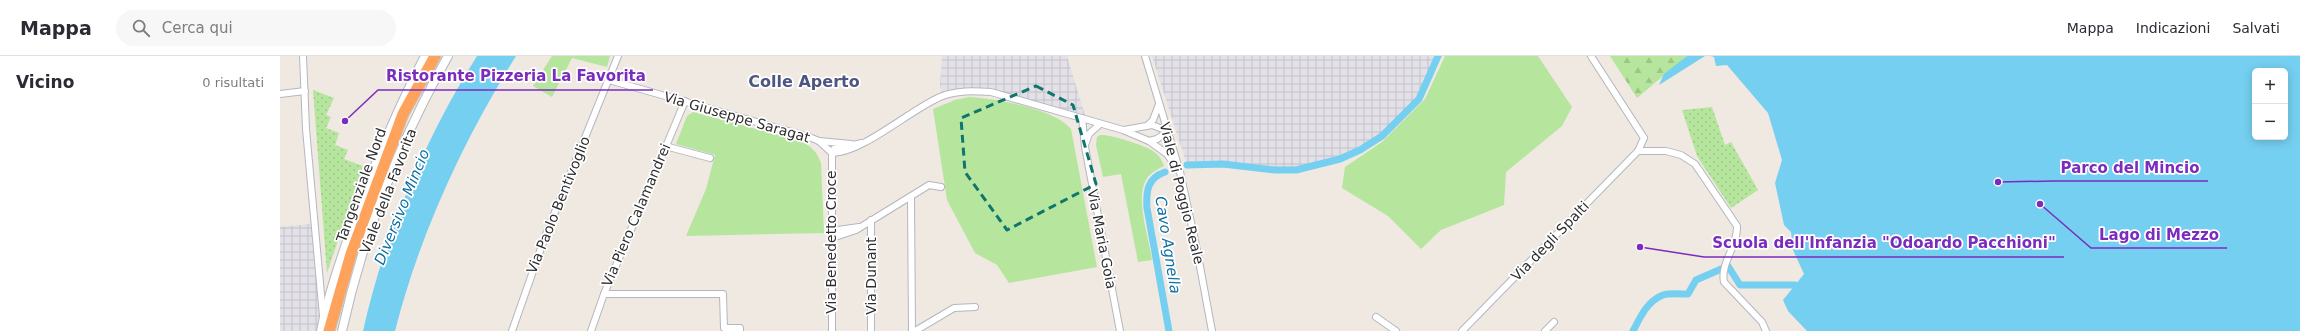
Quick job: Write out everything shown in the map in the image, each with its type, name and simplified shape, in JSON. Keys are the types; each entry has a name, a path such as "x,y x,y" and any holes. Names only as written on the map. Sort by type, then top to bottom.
{"highway":[{"name":"Tangenziale Nord","path":"329,331 351,254 403,114 434,56"}],"main road":[{"name":"Viale della Favorita","path":"321,331 341,258 381,148 401,102 425,56"},
{"name":"Viale della Favorita","path":"342,331 349,300 374,220 403,147 431,87 448,56"}],"street":[{"path":"303,56 323,320"},
{"name":"Via Paolo Bentivoglio","path":"512,331 544,240 618,56"},
{"name":"Viale di Poggio Reale","path":"1145,56 1180,172 1196,244 1212,331"},
{"path":"1591,56 1644,138 1638,151 1666,151 1695,164 1737,226 1738,237 1723,271 1724,282 1762,322 1766,331"},
{"name":"Via Giuseppe Saragat","path":"608,80 809,137 819,142 832,153 846,152 940,97 969,91 1000,94 1123,130 1149,140 1167,154 1180,172"},
{"path":"280,94 305,91"},
{"name":"Via Piero Calamandrei","path":"591,331 604,294 685,101"},
{"path":"1148,125 1153,120 1160,102"},
{"name":"Via Maria Goia","path":"1082,118 1084,146 1120,331"},
{"path":"1084,146 1089,134 1100,124"},
{"name":"Via Giuseppe Saragat","path":"1123,130 1148,125 1161,127 1168,131"},
{"path":"1149,140 1156,139 1168,131"},
{"name":"Via Giuseppe Saragat","path":"819,142 853,144 862,143"},
{"name":"Via Giuseppe Saragat","path":"832,153 834,149 845,148 853,144"},
{"path":"665,146 710,158"},
{"name":"Via degli Spalti","path":"1462,331 1638,151"},
{"name":"Via Benedetto Croce","path":"832,153 832,331"},
{"path":"832,238 844,236 863,226 929,185 941,187"},
{"path":"911,197 912,331"},
{"name":"Via Dunant","path":"871,220 871,331"},
{"path":"831,230 863,226"},
{"path":"604,294 723,294 724,328 740,328 740,331"},
{"path":"915,331 954,308 975,307"},
{"path":"1376,317 1396,331"},
{"path":"1545,331 1554,322"}],"highlighted area":[{"path":"1036,86 1073,105 1096,184 1007,230 965,172 961,118"}],"shaded area":[{"path":"942,56 1067,56 1085,115 995,90 968,88 942,93 940,85"},
{"path":"1152,56 1438,56 1419,99 1382,136 1360,150 1340,159 1296,170 1275,170 1223,164 1187,165"},
{"path":"317,223 322,312 317,331 280,331 280,227"}],"green space":[{"path":"552,56 610,56 607,67 572,58 552,97 533,86"},
{"path":"1445,56 1538,56 1572,107 1562,126 1506,172 1504,205 1441,230 1421,249 1388,216 1342,188 1345,167 1382,142 1425,99"},
{"path":"1610,56 1687,56 1637,98"},
{"path":"313,90 334,98 326,115 331,117 326,128 339,133 335,145 348,150 344,159 363,166 327,273"},
{"path":"969,97 1008,102 1038,110 1063,122 1071,129 1097,267 1009,283 997,265 975,253 947,200 933,109 955,100"},
{"path":"1712,107 1725,145 1731,142 1758,190 1731,208 1697,156 1682,110"},
{"path":"693,112 801,141 811,148 818,156 821,163 824,233 686,236 706,189 715,155 676,144 687,116"},
{"path":"1100,135 1119,138 1149,149 1157,154 1164,166 1150,174 1145,182 1143,190 1142,209 1152,260 1138,262 1121,174 1103,177 1096,145 1097,137"}],"water":[{"name":"Diversivo Mincio","path":"477,56 516,56 478,121 430,223 405,295 395,331 363,331 383,259 408,189 423,154 440,121"},
{"path":"1687,56 1705,56 1659,85 1664,74"},
{"path":"1711,56 2300,56 2300,331 1807,331 1788,311 1783,300 1804,274 1793,250 1791,232 1784,225 1775,183 1782,160 1768,113 1727,65 1716,66 1714,57"}],"waterway":[{"name":"Cavo Agnella","path":"1187,165 1223,164 1275,170 1296,170 1340,159 1360,150 1382,136 1419,99 1438,56"},
{"name":"Cavo Agnella","path":"1165,172 1154,178 1151,182 1148,191 1147,208 1169,331"},
{"path":"1633,331 1641,315 1657,298 1669,294 1688,294 1696,280 1728,266 1740,285 1795,285"}],"place":[{"name":"Ristorante Pizzeria La Favorita","path":"345,121"},
{"name":"Parco del Mincio","path":"1998,182"},
{"name":"Lago di Mezzo","path":"2040,204"},
{"name":"Scuola dell'Infanzia \"Odoardo Pacchioni\"","path":"1640,247"}],"district":[{"name":"Colle Aperto","path":"804,81"}]}
